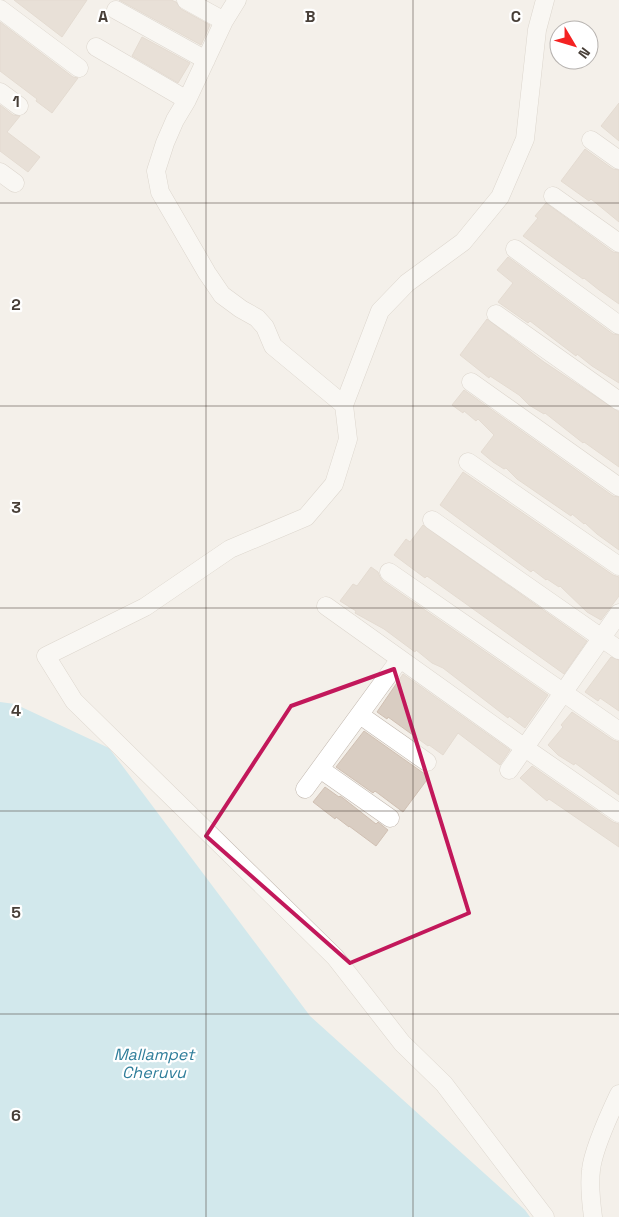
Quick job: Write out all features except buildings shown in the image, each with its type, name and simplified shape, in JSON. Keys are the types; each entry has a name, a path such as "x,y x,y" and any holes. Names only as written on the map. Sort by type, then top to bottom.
{"street":[{"path":"186,0 224,21"},
{"path":"237,0 224,21 187,100 168,135 156,171 160,192 207,273 222,294 241,310 257,318 265,327 273,346 344,405"},
{"path":"545,0 537,30 525,139 500,197 463,242 407,283 380,311 344,405 348,439 334,484 306,517 230,549 145,607 46,656 74,701 335,957 402,1043 444,1084 545,1217"},
{"path":"0,9 79,68"},
{"path":"116,10 206,60"},
{"path":"96,47 187,100"},
{"path":"0,92 20,106"},
{"path":"591,140 619,160"},
{"path":"0,172 15,183"},
{"path":"553,196 619,243"},
{"path":"516,249 619,325"},
{"path":"496,314 619,401"},
{"path":"471,382 619,487"},
{"path":"468,462 619,566"},
{"path":"432,520 619,650"},
{"path":"389,572 619,731"},
{"path":"326,606 619,813"},
{"path":"509,770 619,614"},
{"path":"305,789 400,659"},
{"path":"360,715 427,762"},
{"path":"320,769 390,818"},
{"path":"593,1217 590,1189 591,1169 619,1094"}],"highlighted area":[{"path":"394,669 469,913 350,963 206,836 291,706"}],"water":[{"name":"Mallampet Cheruvu","path":"0,702 15,704 109,748 310,1016 525,1210 530,1217 0,1217"}]}
